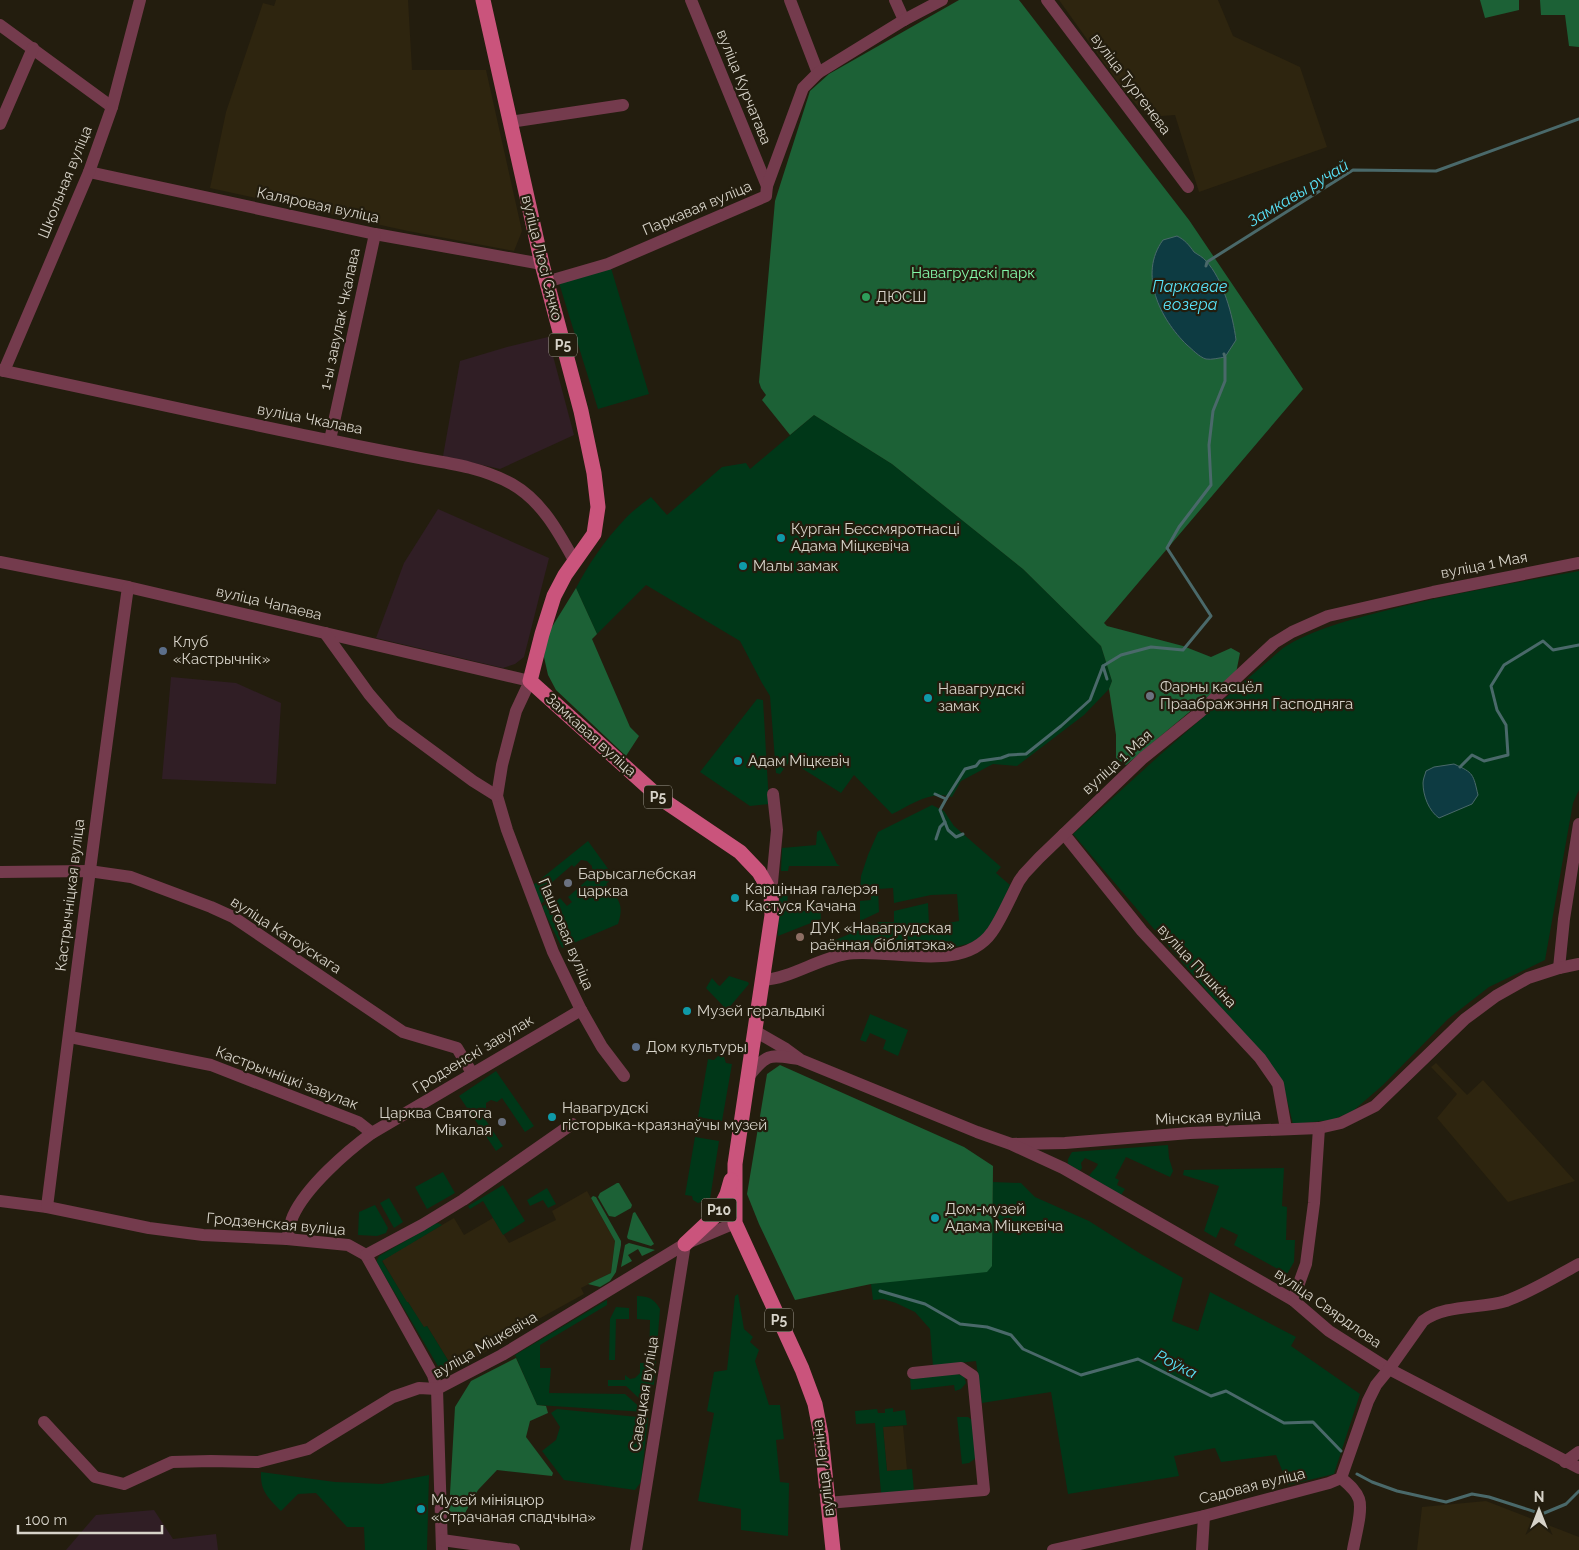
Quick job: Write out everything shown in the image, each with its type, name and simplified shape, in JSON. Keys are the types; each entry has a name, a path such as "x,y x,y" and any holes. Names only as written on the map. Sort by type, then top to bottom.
{"main road":[{"name":"вуліца Люсі Сячко","path":"483,0 546,282 580,411 594,473 598,508 594,534 565,575 554,596 530,681"},
{"name":"Замкавая вуліца","path":"530,681 660,798 740,852 759,872 771,893 772,915 755,1032"},
{"name":"Р5","path":"735,1207 736,1164 755,1032"},
{"name":"Р10","path":"685,1244 717,1214 727,1194 736,1164"},
{"name":"Р10","path":"734,1228 732,1219 735,1207"},
{"name":"вуліца Леніна","path":"734,1228 802,1369 815,1404 821,1436 833,1550"}],"street":[{"name":"Школьная вуліца","path":"2,371 89,172 112,107 140,0"},
{"name":"вуліца Курчатава","path":"690,0 766,186"},
{"path":"790,0 818,73"},
{"path":"895,0 904,20"},
{"name":"Паркавая вуліца","path":"546,282 608,264 766,196 766,186 803,88 818,73 904,20 942,0"},
{"name":"вуліца Тургенева","path":"1047,0 1188,187"},
{"path":"0,25 112,107"},
{"path":"0,124 33,48"},
{"path":"510,122 623,105"},
{"name":"Каляровая вуліца","path":"89,172 375,234 542,264"},
{"name":"1-ы завулак Чкалава","path":"330,440 375,234"},
{"name":"вуліца Чкалава","path":"2,371 466,467 490,474 512,484 529,496 552,523 575,562"},
{"name":"вуліца Чапаева","path":"0,562 128,586 530,681"},
{"name":"вуліца 1 Мая","path":"762,980 773,980 827,959 846,954 865,952 948,956 970,950 984,942 992,932 1024,874 1143,758 1200,712 1274,643 1292,632 1328,616 1433,592 1579,563"},
{"name":"Кастрычніцкая вуліца","path":"48,1207 89,871 128,586"},
{"path":"325,633 369,694 393,722 473,781 497,796"},
{"name":"Паштовая вуліца","path":"530,681 516,711 502,765 497,796 507,830 553,952 581,1010 602,1047 624,1076"},
{"path":"771,893 777,830 773,794"},
{"path":"1559,968 1564,919 1579,824"},
{"name":"вуліца Пушкіна","path":"1064,834 1142,932 1260,1058 1278,1084 1286,1129"},
{"name":"вуліца Катоўскага","path":"0,872 89,871 109,873 131,877 211,907 233,917 403,1032 457,1048 472,1073"},
{"name":"Мінская вуліца","path":"755,1032 786,1049 801,1060 1010,1144 1065,1143 1190,1134 1319,1128 1341,1122 1375,1106 1465,1019 1496,996 1528,978 1579,964"},
{"name":"Гродзенскі завулак","path":"287,1239 292,1217 304,1198 352,1147 472,1073 581,1010"},
{"name":"Кастрычніцкі завулак","path":"70,1037 211,1064 358,1122 372,1133"},
{"name":"Мінская вуліца","path":"749,1076 766,1058 773,1056 801,1060"},
{"path":"44,1422 96,1477 124,1484 172,1462 258,1462 308,1449 393,1397 419,1388 437,1389 433,1375 366,1255 422,1226 463,1200 572,1124"},
{"path":"1293,1300 1306,1264 1314,1203 1319,1128"},
{"path":"1063,1168 1058,1154 1065,1143"},
{"name":"вуліца Свярдлова","path":"1010,1144 1063,1168 1293,1300 1329,1331 1389,1369 1579,1468"},
{"name":"Гродзенская вуліца","path":"0,1201 48,1207 158,1229 203,1235 287,1239 348,1245 366,1255"},
{"name":"Р10","path":"685,1244 734,1228"},
{"name":"вуліца Міцкевіча","path":"442,1545 437,1389 502,1355 685,1244"},
{"name":"Савецкая вуліца","path":"636,1550 685,1244"},
{"path":"1353,1550 1360,1506 1359,1498 1354,1490 1341,1478 1368,1400 1376,1385 1423,1321 1430,1316 1442,1312 1504,1302 1579,1264"},
{"path":"827,1503 984,1490 973,1376 961,1368 914,1373"},
{"path":"1566,1462 1579,1452"},
{"name":"Садовая вуліца","path":"1053,1550 1204,1516 1329,1483 1341,1478"},
{"path":"1202,1550 1204,1516"},
{"path":"1116,1550 1117,1536"},
{"path":"442,1545 514,1550"}],"shaded area":[{"path":"276,0 408,0 412,70 486,70 522,231 514,251 408,231 210,188 226,112 263,3 274,6"},
{"path":"1059,0 1218,0 1233,36 1300,67 1327,147 1199,192 1175,115 1148,117 1124,91"},
{"path":"548,337 574,435 500,469 443,456 460,361"},
{"path":"438,509 549,558 524,657 515,664 503,668 376,638 404,563"},
{"path":"171,677 236,683 281,703 276,784 162,779"},
{"path":"1436,1063 1467,1095 1483,1080 1575,1181 1508,1202 1437,1118 1457,1094 1431,1067"},
{"path":"587,1191 615,1241 611,1273 581,1288 584,1294 515,1332 507,1337 508,1339 454,1370 427,1326 424,1328 407,1303 382,1260 454,1218 464,1235 493,1218 509,1243 556,1220 552,1211"},
{"path":"903,1426 907,1470 887,1471 883,1427"},
{"path":"1486,1501 1579,1537 1579,1550 1417,1550 1422,1507"},
{"path":"154,1510 173,1539 216,1534 218,1550 66,1550 96,1515"}],"green space":[{"name":"Навагрудскі парк","path":"959,0 1019,0 1189,220 1303,389 1104,623 1107,626 1183,646 1211,657 1231,648 1240,653 1236,673 1126,765 1116,758 1116,735 1109,689 1112,681 1101,646 1023,569 892,464 814,415 790,435 762,400 766,395 759,382 775,201 810,91 829,74"},
{"path":"1480,0 1519,0 1519,10 1485,18"},
{"path":"1540,0 1579,0 1579,47 1569,46 1565,15 1541,15"},
{"path":"611,268 649,394 598,409 559,283"},
{"path":"814,415 892,464 1023,569 1101,646 1112,681 1109,689 1084,715 1017,766 993,764 961,781 952,797 936,795 928,797 892,814 854,775 841,793 803,769 792,758 780,774 776,773 770,696 740,641 646,585 597,634 576,588 610,536 630,514 651,497 667,515 722,467 746,463 750,469"},
{"path":"1579,571 1579,790 1573,803 1545,960 1489,987 1448,1019 1383,1085 1353,1111 1332,1120 1293,1124 1283,1084 1263,1057 1073,834 1161,754 1283,648 1294,642 1332,626 1432,599"},
{"path":"576,588 597,634 592,639 630,727 639,736 626,756 556,690 548,675 544,657 547,635"},
{"path":"757,699 763,700 769,804 750,806 700,772"},
{"path":"932,805 944,811 954,826 1001,867 996,873 1010,885 991,927 979,939 968,944 956,946 943,947 893,942 835,948 833,944 835,940 879,922 894,922 894,911 928,903 929,925 959,921 957,894 931,895 894,903 893,888 878,889 879,912 860,921 860,901 871,900 871,893 860,893 861,876 878,832"},
{"path":"820,830 837,864 840,866 789,866 788,871 781,871 782,848 816,845 817,832"},
{"path":"588,841 614,877 606,884 619,902 620,917 618,924 562,948 542,907 553,898 556,901 560,898 567,906 572,902 568,897 586,881 584,878 592,871 592,866 587,861 581,860 574,867 572,865 549,885 552,889 548,892 551,896 541,904 532,886"},
{"path":"780,887 788,887 787,912 808,911 808,904 815,901 820,903 821,919 778,936"},
{"path":"729,976 749,984 727,1010 706,988 712,978 720,986"},
{"path":"870,1014 908,1030 898,1056 883,1049 886,1040 870,1033 866,1042 860,1040"},
{"path":"718,1056 724,1057 726,1063 732,1064 722,1121 698,1117 708,1059 714,1060"},
{"path":"780,1065 964,1147 993,1166 992,1266 987,1272 871,1284 795,1300 747,1194 767,1074"},
{"path":"496,1071 534,1126 525,1132 502,1098 497,1102 491,1100 486,1103 486,1109 481,1113 503,1146 496,1151 459,1096"},
{"path":"695,1137 719,1141 710,1199 704,1198 698,1203 693,1200 692,1196 685,1195"},
{"path":"1168,1145 1173,1171 1170,1177 1126,1157 1115,1178 1119,1180 1117,1185 1125,1189 1121,1195 1089,1176 1098,1164 1085,1158 1081,1163 1082,1168 1080,1171 1068,1164 1068,1159 1072,1152"},
{"path":"1284,1168 1282,1206 1287,1207 1286,1240 1295,1240 1294,1262 1287,1274 1234,1245 1238,1235 1221,1227 1216,1238 1204,1231 1219,1186 1183,1175 1184,1170"},
{"path":"443,1172 455,1193 427,1209 415,1187"},
{"path":"993,1182 1021,1183 1035,1197 1089,1221 1183,1278 1172,1321 1198,1331 1210,1292 1296,1337 1291,1346 1360,1394 1334,1474 1288,1485 1276,1455 1221,1462 1215,1448 1174,1456 1179,1476 1068,1494 1051,1392 982,1403 976,1361 933,1366 930,1329 915,1312 883,1299 873,1300 871,1284 992,1266"},
{"path":"619,1183 632,1205 631,1208 615,1217 609,1216 598,1197 600,1193"},
{"path":"503,1185 525,1221 503,1235 483,1201 470,1209 468,1206"},
{"path":"547,1188 556,1204 548,1208 543,1200 530,1206 527,1200"},
{"path":"593,1196 596,1197 621,1241 616,1272 610,1281 600,1287 588,1284 611,1273 615,1241 591,1198"},
{"path":"389,1198 403,1222 394,1228 380,1203"},
{"path":"375,1205 388,1228 386,1233 377,1236 358,1235 359,1212"},
{"path":"635,1212 654,1244 651,1246 628,1239 627,1237 633,1213"},
{"path":"438,1223 442,1225 382,1261 407,1302 424,1327 427,1326 454,1370 448,1372 444,1372 439,1368 377,1263 379,1256"},
{"path":"629,1243 655,1250 642,1256 638,1249 628,1255 632,1261 621,1267 625,1245"},
{"path":"738,1294 744,1329 753,1337 750,1342 759,1350 755,1361 769,1405 780,1405 784,1439 776,1440 780,1482 789,1483 788,1536 741,1530 741,1509 698,1501 714,1413 707,1411 714,1372 727,1370 735,1296"},
{"path":"637,1296 651,1299 660,1309 654,1385 647,1384 645,1404 626,1386 608,1386 608,1380 625,1380 625,1375 630,1379 635,1378 640,1373 640,1363 649,1363 650,1320 637,1319"},
{"path":"607,1300 607,1305 540,1345 540,1368 551,1368 549,1393 625,1394 645,1412 537,1405 515,1355"},
{"path":"616,1307 629,1308 629,1319 616,1319 615,1360 609,1360 610,1319"},
{"path":"516,1358 537,1405 546,1406 548,1413 530,1421 526,1437 553,1473 552,1476 497,1470 478,1490 461,1520 449,1511 455,1407 471,1381"},
{"path":"954,1373 964,1376 966,1383 961,1389 955,1391 954,1385 911,1390 910,1377"},
{"path":"893,1408 893,1412 905,1410 907,1425 883,1427 887,1471 912,1469 914,1491 881,1493 875,1423 856,1424 855,1411 877,1409 878,1413 885,1413 885,1409"},
{"path":"557,1409 648,1418 641,1482 635,1490 564,1480 542,1451 556,1440 560,1427 551,1413"},
{"path":"957,1417 968,1417 972,1420 976,1458 969,1463 962,1464"},
{"path":"261,1472 335,1482 382,1484 429,1475 427,1550 365,1550 364,1527 347,1527 316,1493 298,1494 281,1511 263,1489"}],"water":[{"name":"Паркавае возера","path":"1177,236 1205,260 1222,288 1230,309 1236,340 1225,357 1208,359 1198,355 1168,322 1155,296 1152,267 1156,253 1163,240"},
{"path":"1454,764 1472,775 1478,795 1472,804 1439,818 1432,811 1425,798 1424,778 1426,771 1434,767"}],"waterway":[{"name":"Замкавы ручай","path":"1206,266 1207,262 1353,170 1436,171 1579,119"},
{"name":"Замкавы ручай","path":"935,794 946,799 965,769 976,766 980,761 1009,755 1026,754 1090,700 1103,666 1121,655 1151,647 1183,650 1211,616 1167,548 1179,527 1211,485 1209,445 1213,411 1225,381 1224,354"},
{"path":"1460,767 1472,755 1484,761 1508,755 1506,725 1497,710 1491,686 1504,665 1543,641 1553,650 1579,645"},
{"path":"1103,666 1107,679"},
{"path":"946,799 940,810 948,830 956,837 963,834"},
{"path":"936,839 940,827 945,822"},
{"name":"Роўка","path":"880,1291 925,1304 960,1324 987,1327 1011,1335 1023,1349 1081,1375 1138,1359 1211,1396 1226,1391 1284,1423 1313,1422 1341,1451"},
{"name":"Роўка","path":"1357,1474 1397,1491 1446,1502 1472,1494 1489,1497 1542,1514 1566,1504 1579,1491"}],"place":[{"name":"ДЮСШ","path":"866,297"},
{"name":"Курган Бессмяротнасці Адама Міцкевіча","path":"781,538"},
{"name":"Малы замак","path":"743,566"},
{"name":"Клуб «Кастрычнік»","path":"163,651"},
{"name":"Фарны касцёл Праабражэння Гасподняга","path":"1150,696"},
{"name":"Навагрудскі замак","path":"928,698"},
{"name":"Адам Міцкевіч","path":"738,761"},
{"name":"Барысаглебская царква","path":"568,883"},
{"name":"Карцінная галерэя Кастуся Качана","path":"735,898"},
{"name":"ДУК «Навагрудская раённая бібліятэка»","path":"800,937"},
{"name":"Музей геральдыкі","path":"687,1011"},
{"name":"Дом культуры","path":"636,1047"},
{"name":"Навагрудскі гісторыка-краязнаўчы музей","path":"552,1117"},
{"name":"Царква Святога Мікалая","path":"502,1122"},
{"name":"Дом-музей Адама Міцкевіча","path":"935,1218"},
{"name":"Музей мініяцюр «Страчаная спадчына»","path":"421,1509"}]}
